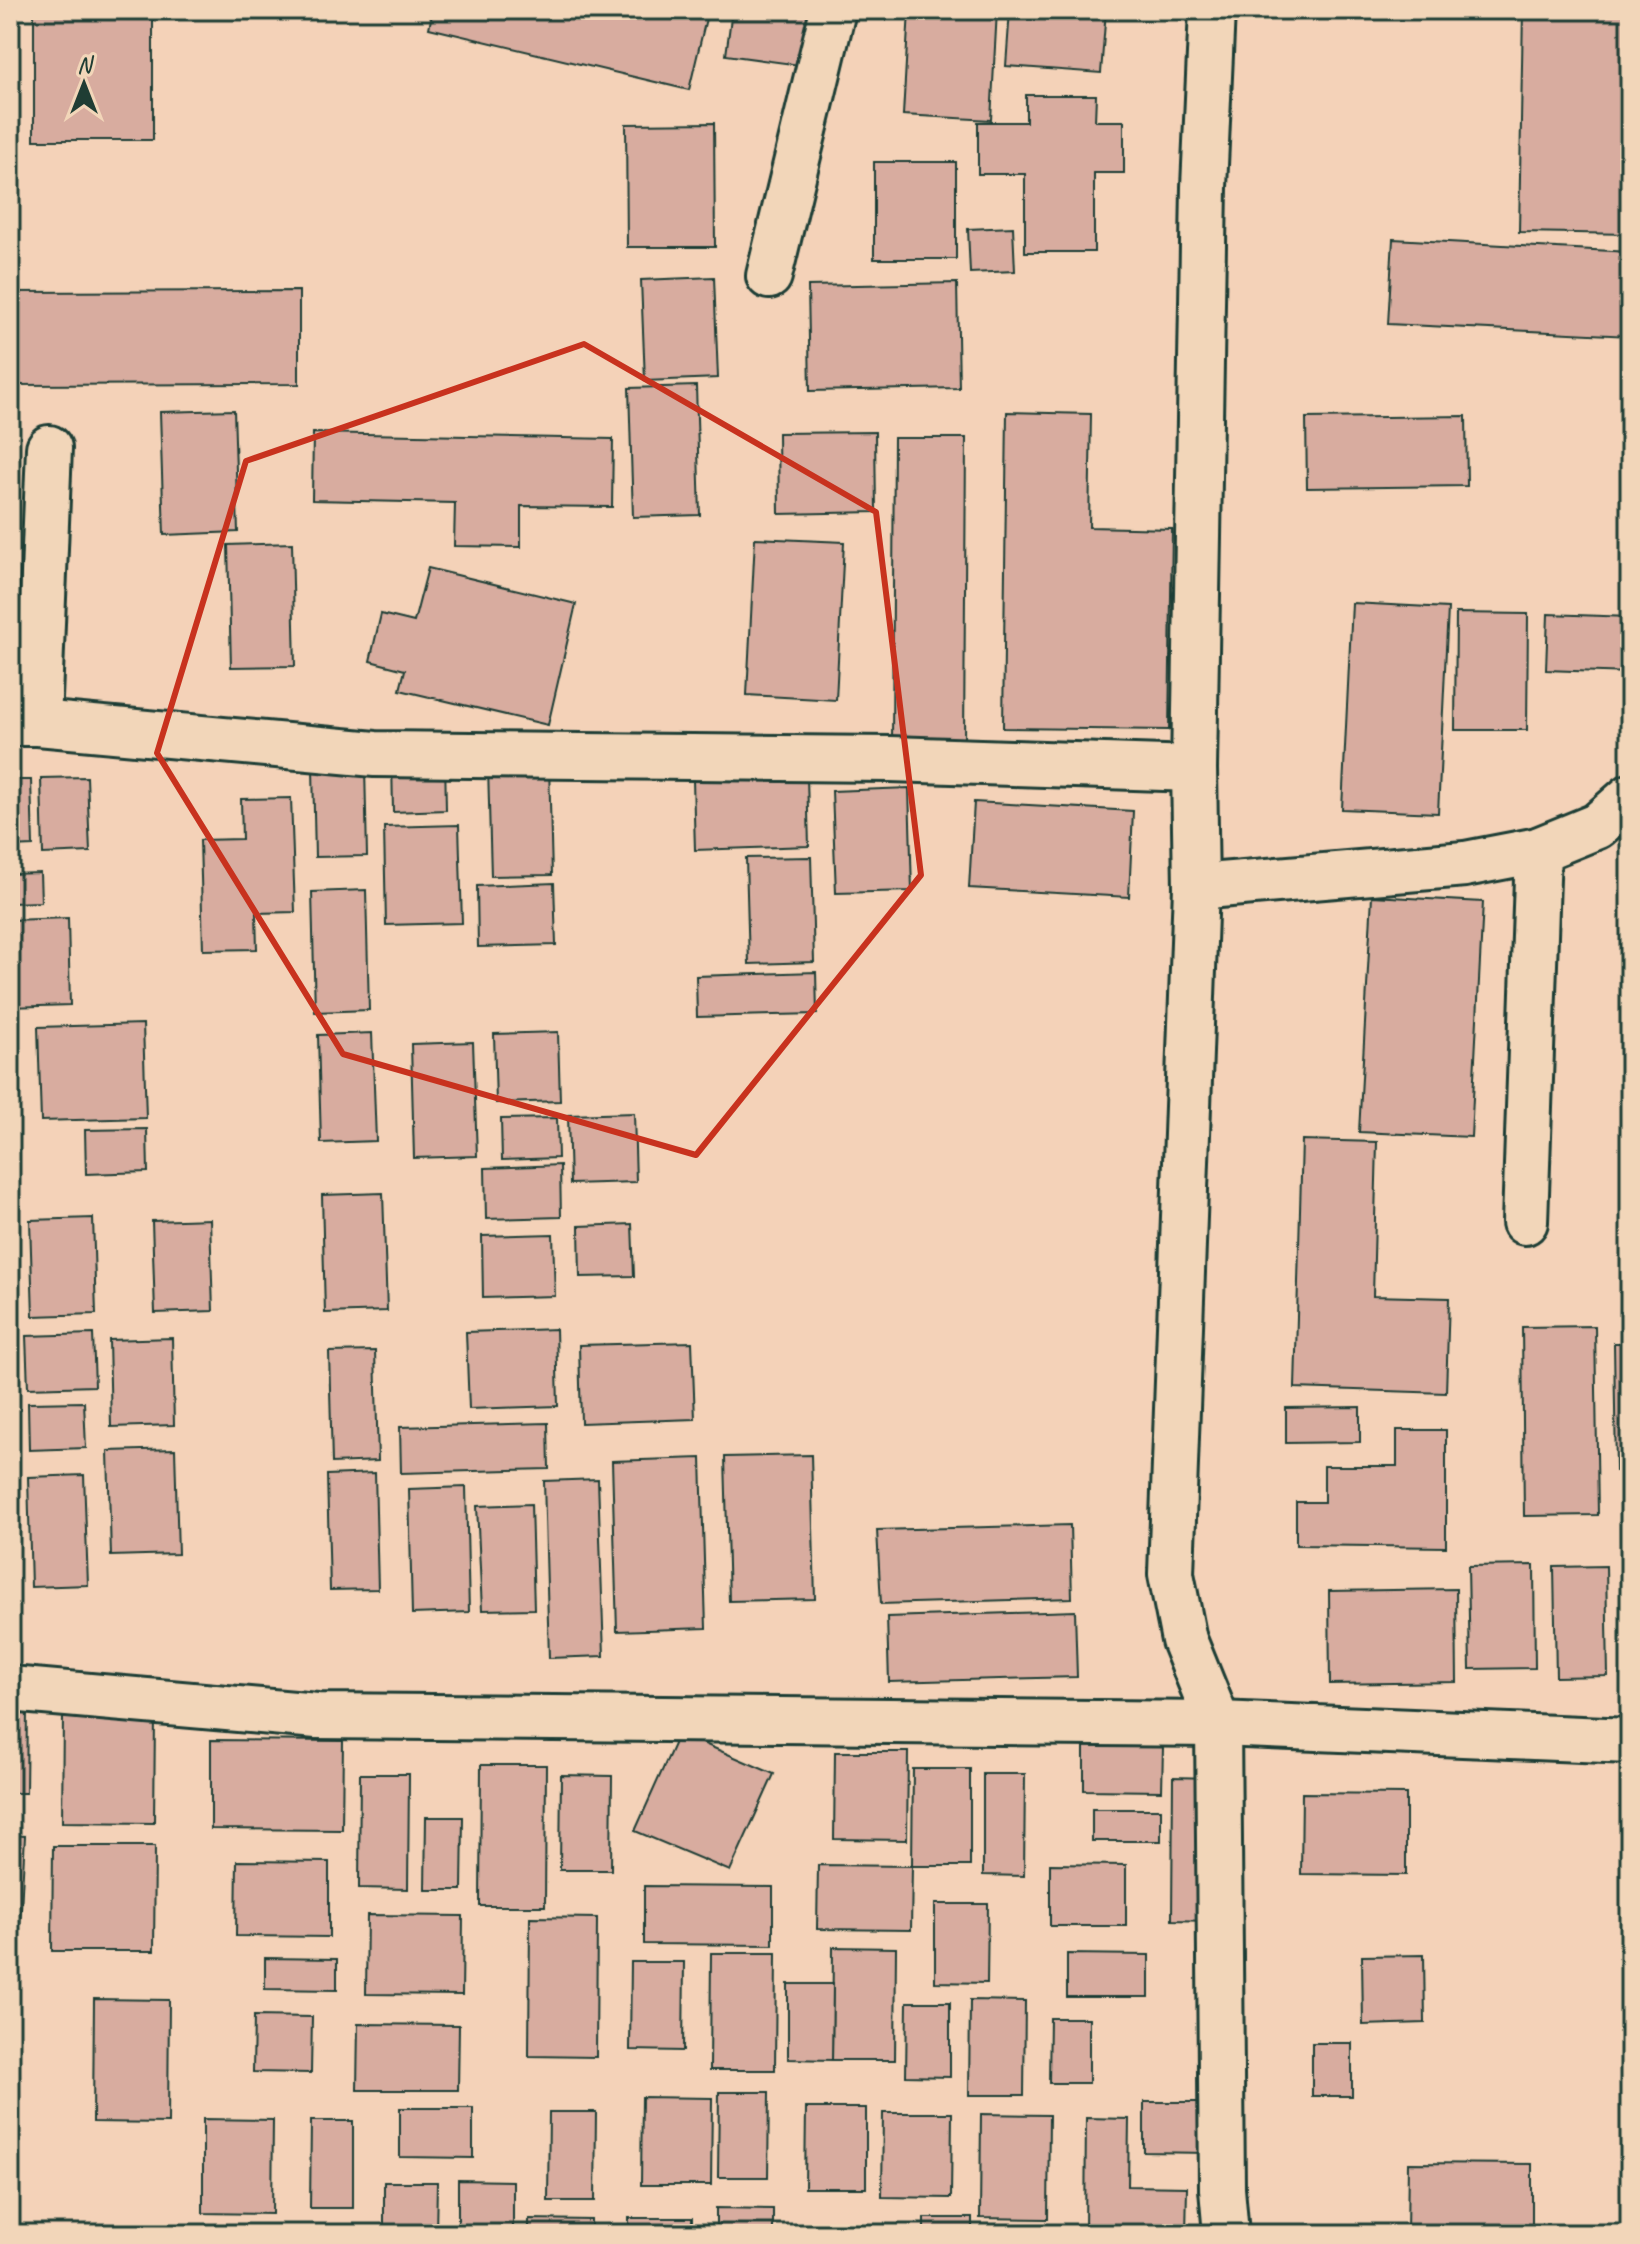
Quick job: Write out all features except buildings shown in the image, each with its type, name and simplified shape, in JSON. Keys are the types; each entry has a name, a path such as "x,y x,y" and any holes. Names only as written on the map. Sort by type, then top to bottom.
{"street":[{"path":"769,276 833,10"},
{"path":"1212,10 1204,203 1194,769 1196,887 1171,1574 1184,1640 1218,1724 1222,2189 1226,2234"},
{"path":"49,448 24,723 375,754 891,759 1194,769"},
{"path":"1196,887 1465,864 1538,850 1597,826 1630,797"},
{"path":"1525,1222 1538,850"},
{"path":"10,1689 317,1716 1218,1724 1630,1741"}],"highlighted area":[{"path":"584,344 876,512 921,875 696,1155 343,1054 157,753 246,461"}]}
